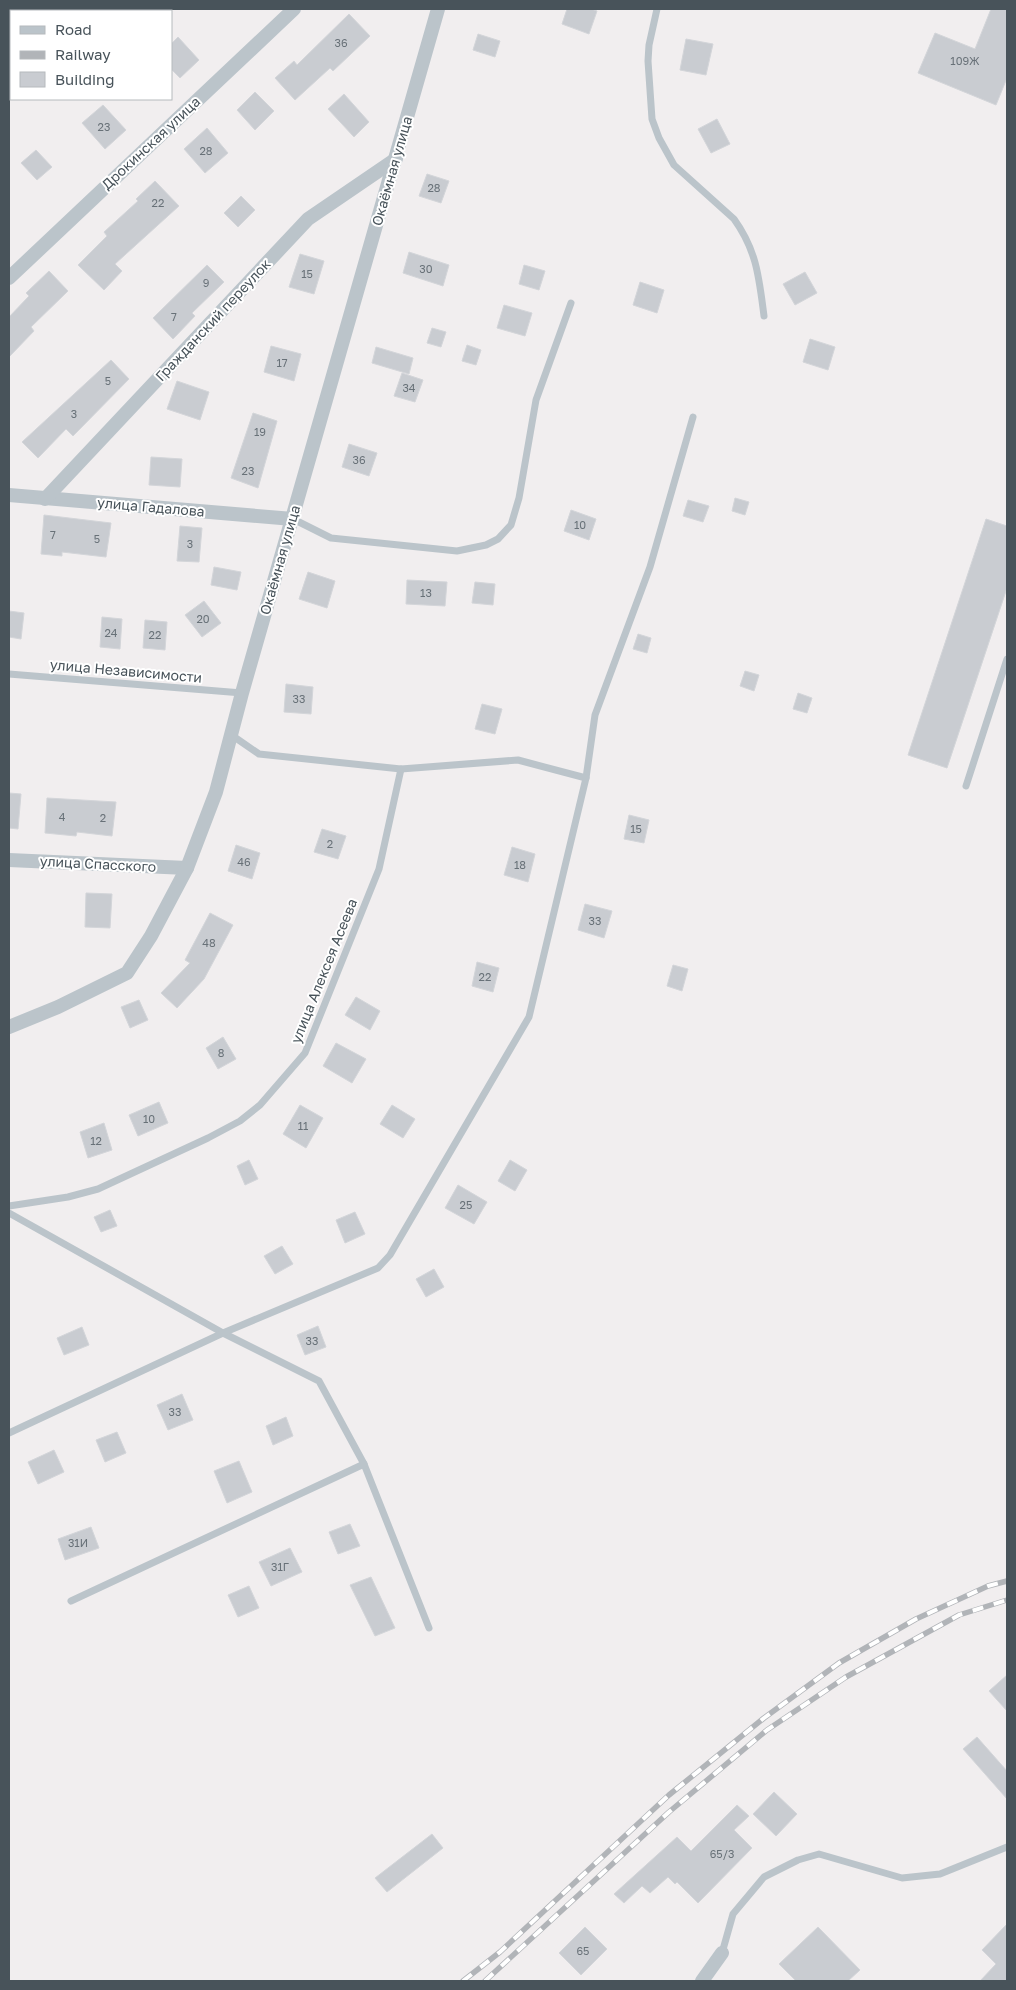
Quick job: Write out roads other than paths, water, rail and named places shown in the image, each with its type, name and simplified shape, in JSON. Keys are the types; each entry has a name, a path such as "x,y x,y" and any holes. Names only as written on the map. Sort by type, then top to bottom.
{"street":[{"name":"Дрокинская улица","path":"9,278 294,9"},
{"name":"Окаёмная улица","path":"9,1027 58,1007 127,973 168,907 186,868 216,792 230,734 438,9"},
{"name":"Гражданский переулок","path":"45,499 308,219 396,159"},
{"name":"улица Гадалова","path":"9,495 292,519"},
{"name":"улица Спасского","path":"9,860 186,868"},
{"path":"702,1981 722,1953"}],"lane":[{"path":"657,9 649,45 648,61 652,119 659,138 674,165 734,219 742,230 757,263 764,316"},
{"path":"292,519 331,538 456,551 486,545 498,539 511,524 519,498 536,400 571,303"},
{"path":"9,1433 223,1333 378,1268 390,1255 529,1017 586,778 595,715 650,567 693,418"},
{"path":"966,786 1007,658"},
{"name":"улица Независимости","path":"9,674 242,693"},
{"path":"230,734 259,754 401,770 518,760 586,778"},
{"name":"улица Алексея Асеева","path":"9,1206 68,1197 98,1189 208,1138 240,1121 260,1105 305,1053 379,869 401,770"},
{"path":"9,1213 223,1333 319,1382 364,1464 429,1628"},
{"path":"71,1601 364,1464"},
{"path":"722,1953 733,1914 764,1877 798,1860 819,1854 902,1878 940,1874 1007,1847"}],"railway":[{"path":"463,1981 500,1952 669,1795 764,1718 839,1663 916,1619 988,1586 1007,1581"},
{"path":"485,1981 669,1812 767,1730 846,1677 959,1615 1007,1600"}]}
